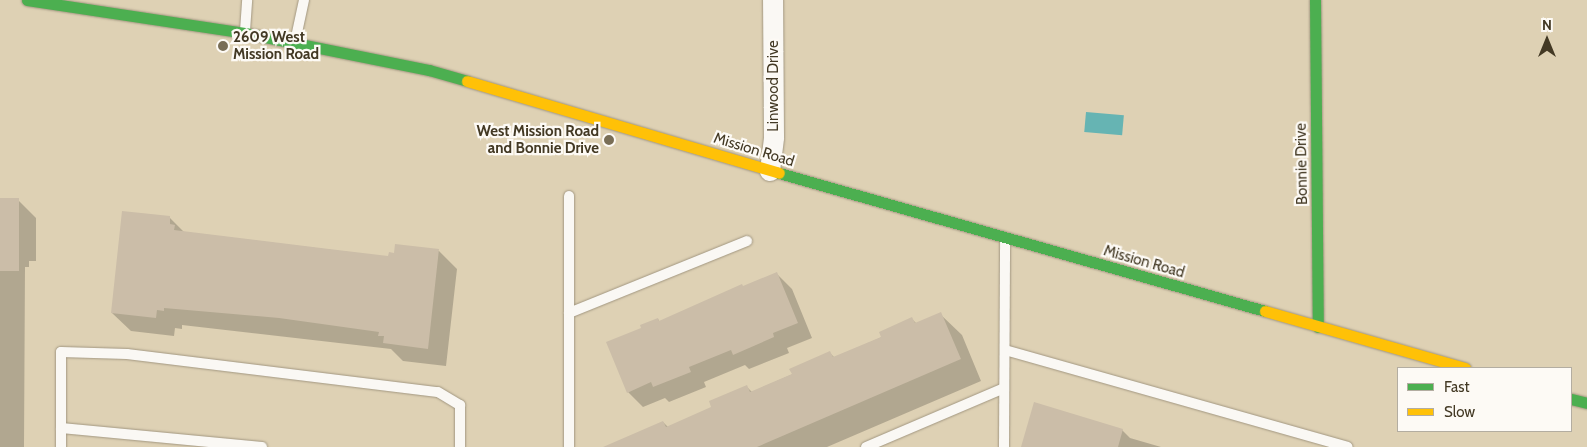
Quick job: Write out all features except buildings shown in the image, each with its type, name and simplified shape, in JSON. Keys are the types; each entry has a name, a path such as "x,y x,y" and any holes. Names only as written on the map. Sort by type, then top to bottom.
{"street":[{"name":"Mission Road","path":"27,0 245,33 429,70 503,90 770,171 1461,367"},
{"name":"Linwood Drive","path":"770,171 774,138 774,0"},
{"name":"Bonnie Drive","path":"1315,0 1318,327"},
{"path":"1572,399 1587,403"}],"lane":[{"path":"245,33 247,0"},
{"path":"295,42 304,0"},
{"path":"569,196 569,447"},
{"path":"1004,447 1005,238"},
{"path":"569,313 747,241"},
{"path":"1005,350 1345,447"},
{"path":"61,447 61,352 127,354 438,392 460,405 460,447"},
{"path":"866,447 1004,388"},
{"path":"61,428 262,447"}],"water":[{"path":"1086,112 1124,115 1122,135 1084,132"}],"traffic: fast":[{"path":"27,0 245,33 429,70 467,81"},
{"path":"1315,0 1318,327"},
{"path":"779,173 1265,311"},
{"path":"1572,399 1587,403"}],"traffic: slow":[{"path":"467,81 779,173"},
{"path":"1265,311 1461,367"}],"place":[{"name":"2609 West Mission Road","path":"223,46"},
{"name":"West Mission Road and Bonnie Drive","path":"609,140"}]}
